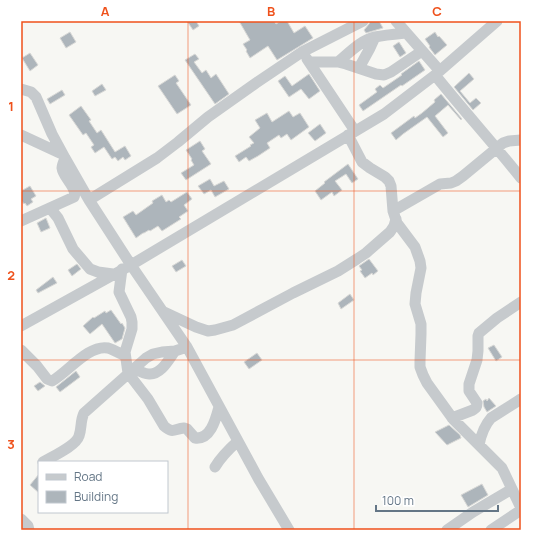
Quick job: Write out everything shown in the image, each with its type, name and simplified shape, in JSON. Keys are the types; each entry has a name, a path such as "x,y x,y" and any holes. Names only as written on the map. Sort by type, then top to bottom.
{"street":[{"path":"89,200 157,158 208,118 302,52 363,21"},
{"path":"396,21 422,51 476,124 521,178"},
{"path":"21,326 122,269 384,114 437,73 497,21"},
{"path":"338,62 369,39 406,33"},
{"path":"359,68 374,37"},
{"path":"310,62 338,62 384,75 391,72 422,51"},
{"path":"163,312 208,331 233,325 338,271 366,253 390,232 394,226 395,215 389,181 362,162 351,133 310,62 302,52"},
{"path":"21,89 35,95 63,156 89,200 122,269 163,312 187,347 219,407 289,530"},
{"path":"21,135 63,156"},
{"path":"395,215 440,184 456,181 506,141 521,140"},
{"path":"21,221 75,196 74,191 63,171 63,156"},
{"path":"50,208 58,218 73,249 90,269 98,272 122,269"},
{"path":"395,215 401,229 415,247 420,261 421,268 415,304 421,328 420,367 427,383 452,418 502,468 521,509 491,530"},
{"path":"122,269 119,292 132,322 132,329 125,356 131,371 131,378 148,399 160,421 172,431 184,428 187,429 195,438 201,438 212,427 219,407"},
{"path":"452,418 473,410 477,406 477,403 469,391 469,384 477,360 477,340 479,333 497,318 521,302"},
{"path":"45,461 72,445 78,439 84,413 146,358 153,354 175,351 187,347"},
{"path":"21,350 50,381 54,380 78,360 95,349 107,348 125,356"},
{"path":"131,371 154,374 164,366 175,351"},
{"path":"479,445 483,430 490,418 521,399"},
{"path":"215,467 227,451 238,441"},
{"path":"447,530 512,489"},
{"path":"21,519 28,526 29,530"}],"building":[{"path":"187,21 196,21 199,26 193,30"},
{"path":"239,21 274,21 276,24 281,21 287,21 294,33 305,26 313,38 277,60 268,46 250,58 243,44 250,40"},
{"path":"370,21 379,21 383,28 366,33 364,30"},
{"path":"70,32 76,42 66,48 60,38"},
{"path":"435,32 447,45 435,55 425,39"},
{"path":"399,42 406,53 400,57 393,46"},
{"path":"30,53 38,65 30,71 22,58"},
{"path":"195,54 199,59 194,62 202,73 206,70 211,78 216,74 229,94 215,104 185,60"},
{"path":"419,61 425,70 363,111 359,105 377,92 375,89 380,85 383,88"},
{"path":"469,73 474,79 460,91 470,103 476,98 481,103 473,110 454,87"},
{"path":"309,74 320,91 309,99 301,89 289,97 278,81 285,76 292,86"},
{"path":"175,75 179,81 176,83 191,105 177,114 158,86"},
{"path":"102,84 106,90 95,96 92,91"},
{"path":"62,90 65,95 50,104 47,99"},
{"path":"441,94 462,119 461,120 448,105 435,116 448,133 443,137 427,117 396,140 391,133 414,116 415,118 422,113 435,102 434,100"},
{"path":"81,106 91,120 89,121 97,133 101,130 115,152 125,146 131,156 125,160 123,157 118,161 115,157 112,159 104,147 95,153 91,147 94,145 86,133 83,135 69,115"},
{"path":"289,111 293,117 300,113 309,127 291,140 287,134 281,138 279,135 267,143 270,148 249,161 246,157 239,162 235,156 254,143 249,137 260,128 255,120 267,113 272,122"},
{"path":"320,124 326,133 315,141 308,133"},
{"path":"200,141 205,149 202,151 211,164 186,180 181,173 194,165 186,150"},
{"path":"348,164 358,179 352,183 346,174 335,181 342,190 334,196 332,192 321,200 315,191 325,183 324,182"},
{"path":"210,179 214,186 224,181 229,189 215,197 211,190 204,194 198,186"},
{"path":"30,186 36,196 31,199 33,202 27,206 21,200 21,191"},
{"path":"187,192 192,199 184,205 188,211 179,217 181,219 162,231 158,226 136,238 123,217 133,211 136,215 153,203 152,201 162,195 166,202 169,200 171,202"},
{"path":"46,218 50,228 41,232 37,223"},
{"path":"369,259 378,271 365,278 360,271 362,270 359,266"},
{"path":"182,260 186,266 176,272 172,266"},
{"path":"77,264 81,269 72,276 68,270"},
{"path":"53,277 57,283 38,293 36,290"},
{"path":"350,294 354,300 341,309 338,303"},
{"path":"111,310 125,328 122,339 115,343 102,324 90,334 83,326 93,317 94,318 105,311 106,313"},
{"path":"494,345 502,357 496,361 488,348"},
{"path":"257,353 262,360 249,369 244,362"},
{"path":"76,371 80,377 60,392 56,387"},
{"path":"40,382 45,386 38,391 34,386"},
{"path":"489,398 496,406 487,412 483,401 486,399 487,401"},
{"path":"449,425 460,435 461,438 447,445 435,432"},
{"path":"38,475 38,492 30,485"},
{"path":"482,484 488,495 468,507 461,495"}]}
